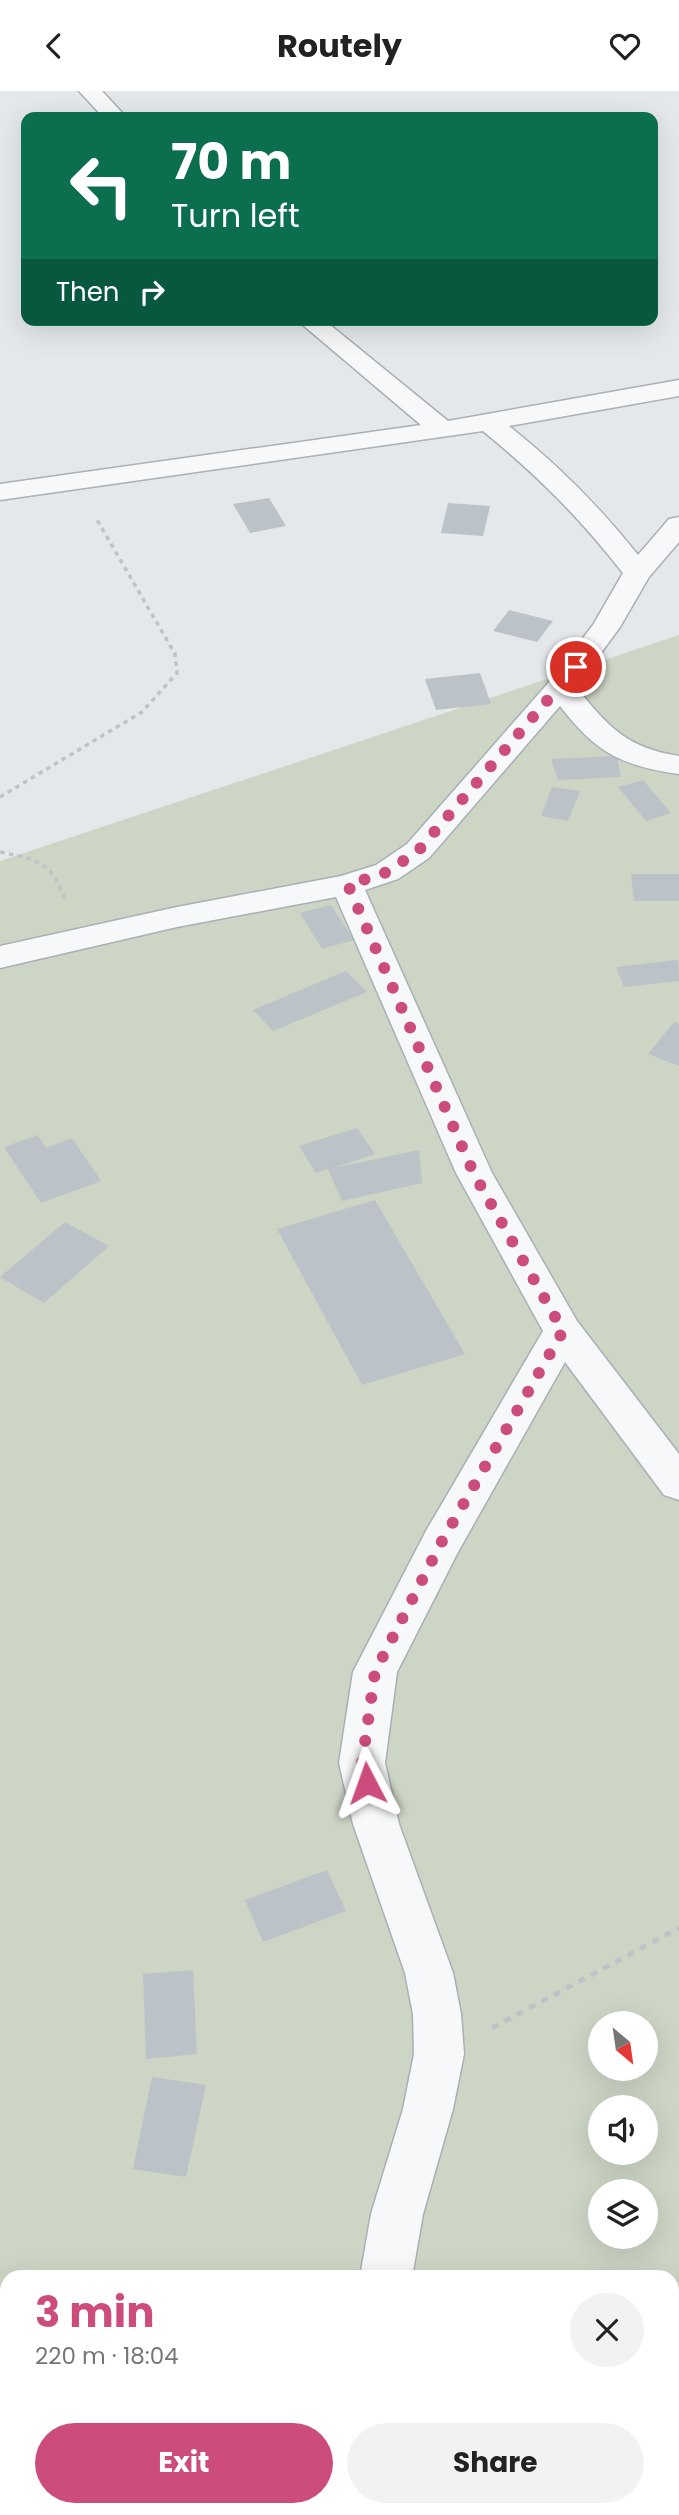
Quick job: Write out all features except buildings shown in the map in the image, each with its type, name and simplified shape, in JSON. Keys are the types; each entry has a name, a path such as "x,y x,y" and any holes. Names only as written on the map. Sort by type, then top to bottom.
{"street":[{"path":"90,91 110,112"},
{"path":"316,326 443,430"},
{"path":"0,492 489,423 679,388"},
{"path":"489,423 553,474 596,519 637,573"},
{"path":"0,957 177,917 348,885 387,872 418,851 561,687 606,627 637,573 679,526"},
{"path":"561,687 598,736 623,753 652,762 679,765"},
{"path":"348,885 474,1174 563,1331 679,1484"},
{"path":"387,2270 397,2214 428,2109 439,2054 437,2014 429,1973 376,1824 362,1763 375,1672 441,1543 563,1331"}],"path":[{"path":"0,797 142,712 177,673 175,654 73,482"},
{"path":"0,852 35,859 58,876 75,940"},
{"path":"439,2054 679,1928"}],"green space":[{"path":"679,635 679,2270 0,2270 0,861"}],"route":[{"path":"367,1783 362,1763 375,1672 441,1543 563,1331 474,1174 348,885 387,872 418,851 576,667"}]}
